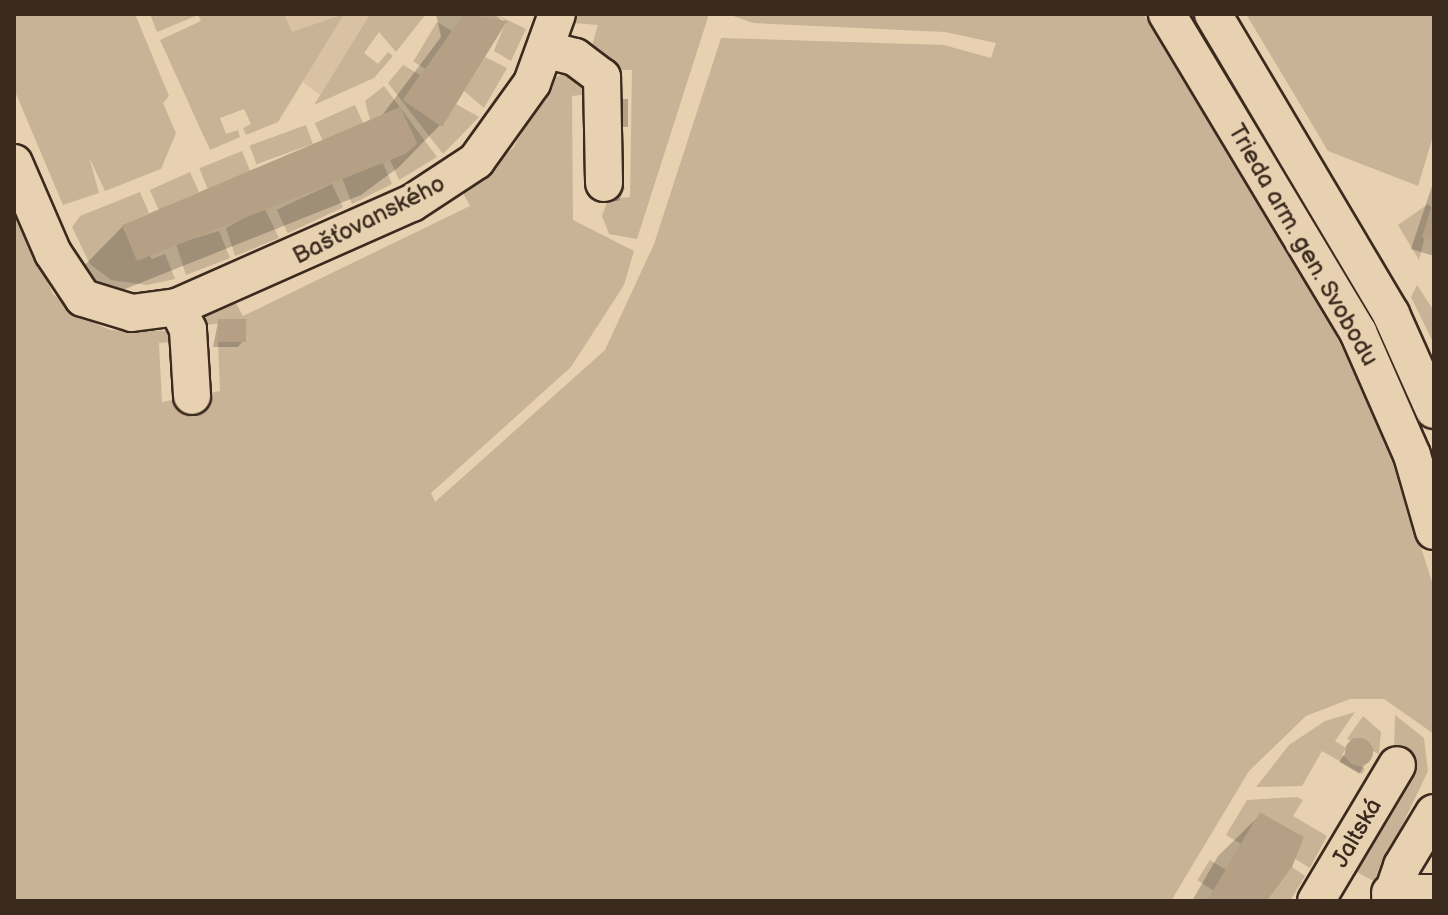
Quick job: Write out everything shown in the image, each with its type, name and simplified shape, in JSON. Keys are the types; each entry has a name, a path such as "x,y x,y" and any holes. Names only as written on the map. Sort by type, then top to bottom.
{"street":[{"name":"Bašťovanského","path":"14,163 53,253 83,298 132,313 184,305 446,184 504,130 547,50 557,14"},
{"name":"Trieda arm. gen. Svobodu","path":"1167,14 1358,332 1423,452 1434,531"},
{"name":"Trieda arm. gen. Svobodu","path":"1213,14 1423,362 1434,410"},
{"path":"547,50 575,57 602,77 604,183"},
{"path":"184,305 192,396"},
{"name":"Jaltská","path":"1316,901 1397,765"},
{"path":"1409,894 1434,813"}],"shaded area":[{"path":"14,14 135,14 169,96 163,103 176,133 161,169 105,191 89,157 99,193 63,205 14,89"},
{"path":"150,14 284,14 292,32 344,14 278,122 246,135 243,128 251,124 244,109 220,118 226,134 238,130 240,137 210,150 160,40 201,21 198,15 157,32"},
{"path":"270,14 370,14 320,95 304,83"},
{"path":"370,14 426,14 396,52 379,32 364,53 378,64 388,52 393,56 374,78 314,105"},
{"path":"495,14 526,29 511,61 494,51 506,21"},
{"path":"573,14 709,14 637,239 609,234 602,216 608,199 630,197 632,70 614,70 590,52 598,25 573,23"},
{"path":"728,14 1143,14 1277,225 1379,417 1434,588 1434,734 1384,699 1350,699 1306,716 1249,771 1171,901 14,901 14,211 53,294 77,315 110,330 172,331 172,342 159,343 162,402 220,391 218,342 245,342 246,320 199,326 197,318 235,301 243,316 470,206 462,191 513,148 554,78 573,70 590,94 572,96 573,220 634,251 624,285 571,367 431,493 435,502 605,350 654,244 721,38 944,45 991,58 996,43 945,32 753,23"},
{"path":"1246,14 1434,14 1434,133 1418,186 1328,151"},
{"path":"437,22 452,31 428,70 413,61"},
{"path":"485,57 507,68 484,108 464,91"},
{"path":"403,65 420,75 403,100 442,126 456,104 479,117 443,154 388,83"},
{"path":"384,86 437,157 399,180 390,160 417,143 400,108 370,120 365,101"},
{"path":"355,105 363,123 323,141 315,123"},
{"path":"306,125 313,144 256,164 250,146"},
{"path":"242,151 250,171 208,189 199,168"},
{"path":"383,163 392,184 352,204 341,175"},
{"path":"190,172 199,192 159,210 150,190"},
{"path":"332,184 343,208 288,233 277,210"},
{"path":"140,192 149,213 122,225 152,259 165,254 175,279 147,285 111,280 90,264 72,227 80,216"},
{"path":"1428,204 1432,208 1419,260 1398,225"},
{"path":"264,207 279,238 235,256 226,228"},
{"path":"219,231 230,258 186,275 176,244"},
{"path":"1417,285 1434,311 1434,344 1411,297"},
{"path":"1355,712 1335,741 1346,748 1342,755 1365,769 1362,774 1322,751 1302,786 1256,787 1289,745 1325,721"},
{"path":"1395,715 1424,738 1428,771 1375,882 1350,868 1394,750"},
{"path":"1363,716 1381,732 1379,754 1347,739"},
{"path":"1297,797 1303,800 1293,816 1327,836 1310,868 1292,857 1304,837 1260,812 1241,844 1226,835 1247,800"},
{"path":"1210,860 1226,870 1213,890 1197,880"},
{"path":"1292,867 1305,876 1290,901 1267,901"}],"building":[{"path":"464,14 507,21 442,127 403,100"},
{"path":"619,99 628,99 628,127 619,127"},
{"path":"400,107 417,144 405,154 137,261 122,225"},
{"path":"1434,203 1434,241 1422,237"},
{"path":"218,319 246,319 246,342 218,342"},
{"path":"1359,738 1369,742 1373,752 1369,762 1359,766 1349,762 1345,752 1349,742"},
{"path":"1260,812 1304,837 1292,867 1267,901 1207,901"}]}
